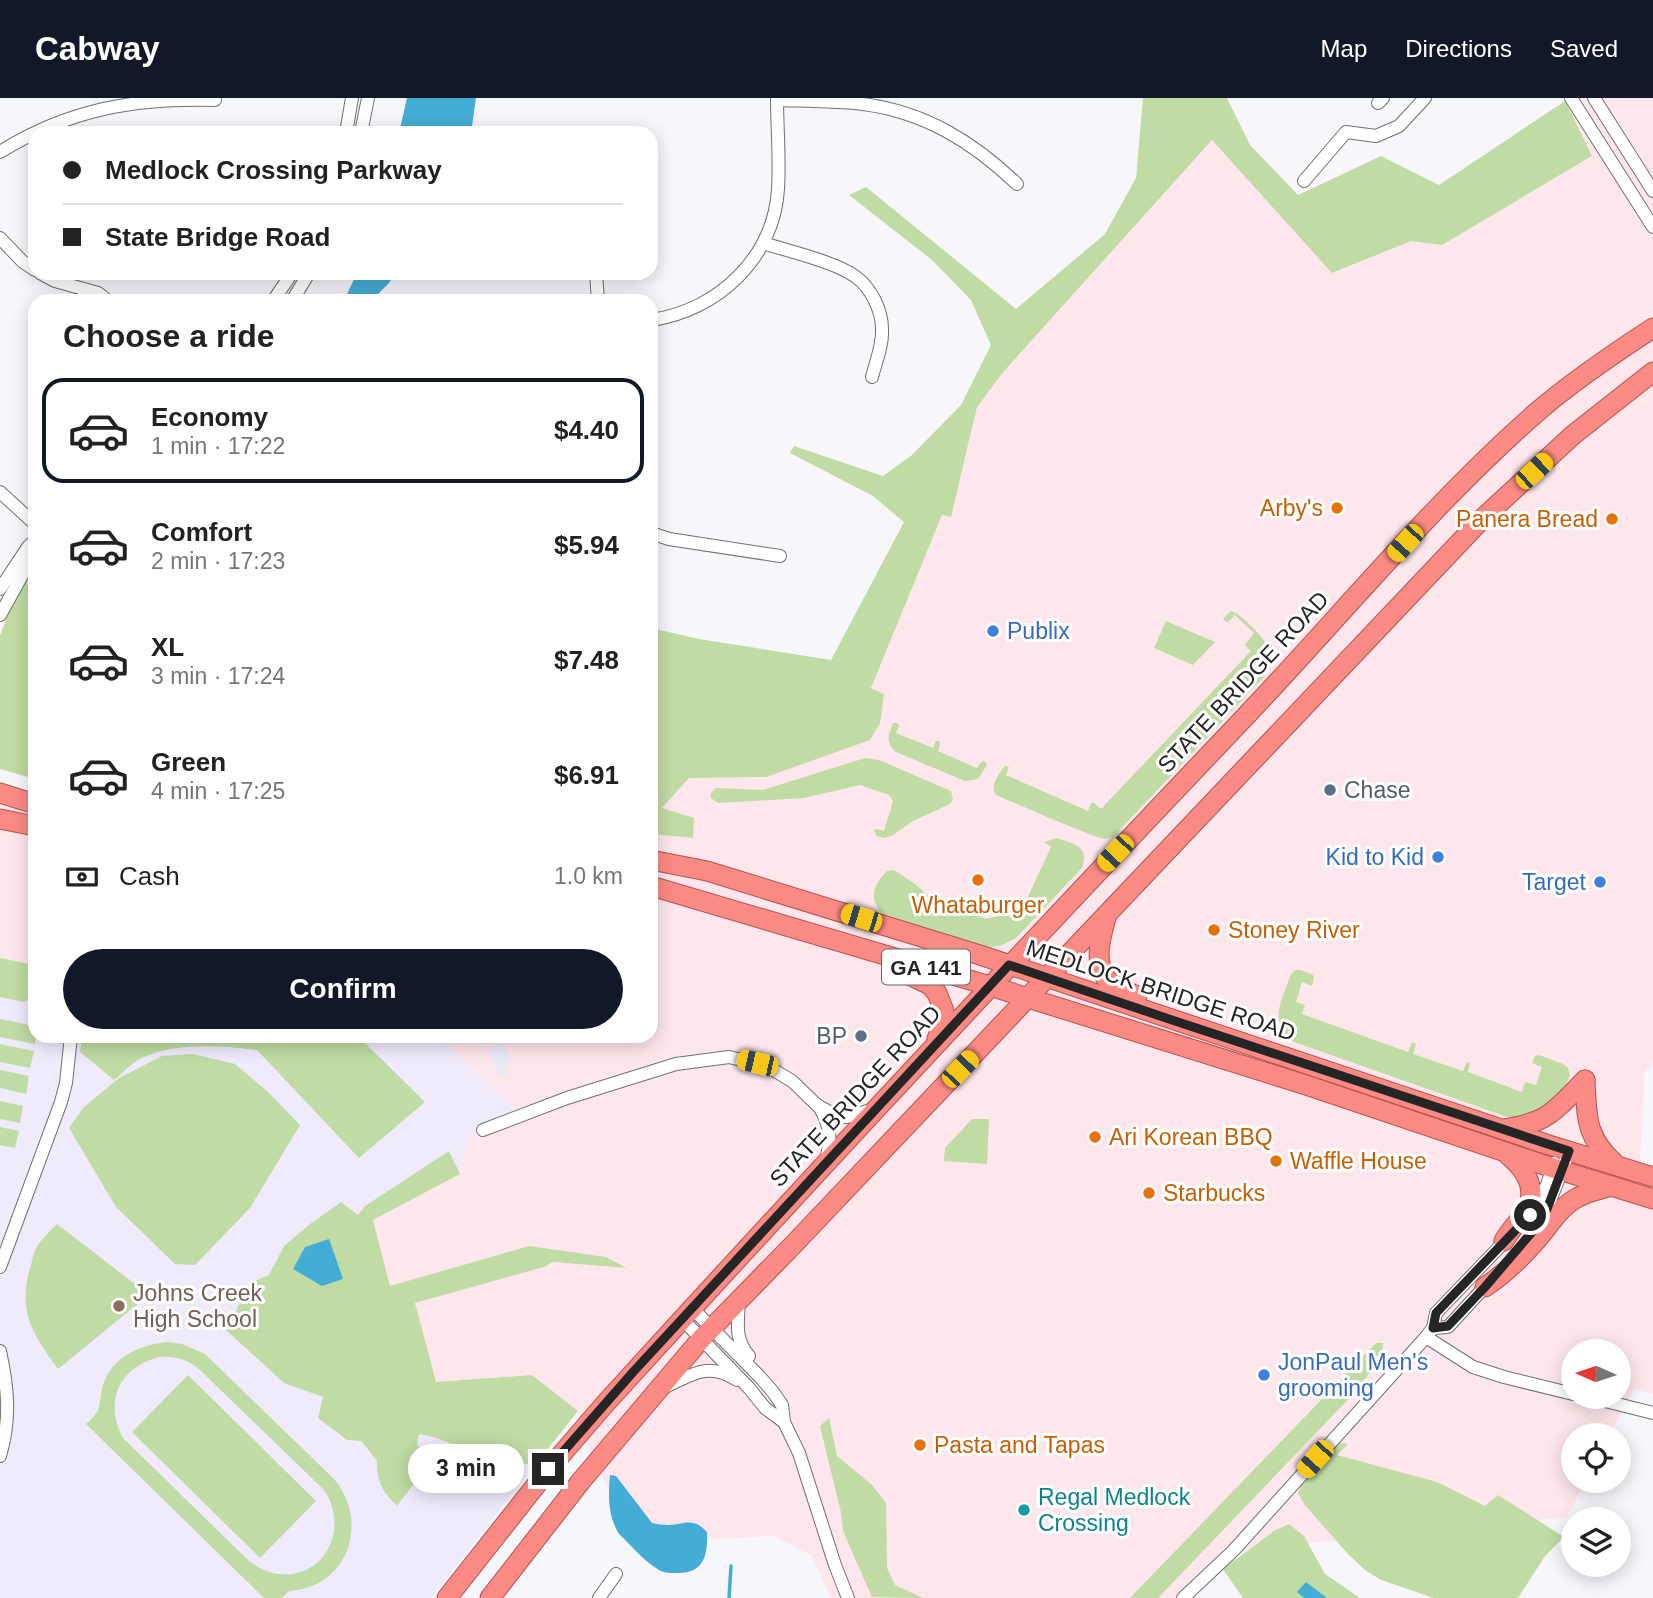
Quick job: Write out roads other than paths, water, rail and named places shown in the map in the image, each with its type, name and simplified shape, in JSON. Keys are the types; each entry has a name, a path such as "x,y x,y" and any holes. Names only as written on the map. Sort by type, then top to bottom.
{"highway":[{"name":"STATE BRIDGE ROAD","path":"447,1598 548,1469 687,1314 1009,965 1291,668 1438,506 1538,412 1602,361 1653,328"},
{"path":"490,1598 580,1481 707,1333 1482,519 1573,435 1653,372"},
{"path":"0,784 28,790"},
{"path":"0,793 28,802"},
{"path":"0,819 28,825"},
{"name":"MEDLOCK BRIDGE ROAD","path":"658,861 706,871 1009,965 1503,1130 1653,1177"},
{"name":"MEDLOCK BRIDGE ROAD","path":"658,888 990,986 1306,1085 1653,1199"},
{"path":"1107,913 1098,947 1103,974 1115,987 1154,1002 1172,1020"},
{"path":"897,958 905,973 930,985 942,1003 944,1020 936,1044"},
{"path":"1503,1130 1544,1117 1585,1080 1587,1117 1595,1141 1618,1166"},
{"path":"1501,1150 1526,1174 1530,1195 1527,1209 1504,1241"},
{"path":"1485,1287 1503,1275 1574,1200 1612,1186"}],"street":[{"path":"347,126 352,98"},
{"path":"362,126 368,98"},
{"path":"1304,181 1346,132 1376,136 1399,126 1425,98"},
{"path":"1571,98 1653,227"},
{"path":"1594,98 1653,191"},
{"path":"658,319 684,313 720,293 750,263 763,243 773,218 778,190 777,99 863,104 913,116 941,127 967,142 992,160 1017,184"},
{"path":"48,126 79,113 142,100 215,100"},
{"path":"0,152 28,137"},
{"path":"0,238 28,265"},
{"path":"763,243 840,268 868,288 878,307 883,328 872,377"},
{"path":"53,280 100,294"},
{"path":"0,492 28,518"},
{"path":"658,535 780,556"},
{"path":"0,589 28,547"},
{"path":"0,615 28,566"},
{"path":"0,1267 61,1102 70,1043"},
{"path":"483,1130 567,1098 676,1064 729,1057 766,1066 792,1081 818,1106 831,1135 825,1164"},
{"path":"818,1106 847,1117 878,1107"},
{"path":"1429,1333 1448,1326 1538,1225 1547,1209 1564,1150"},
{"path":"1183,1598 1233,1551 1429,1333 1436,1313 1530,1215 1557,1169"},
{"path":"739,1301 737,1333 740,1344 759,1366 760,1377"},
{"path":"687,1314 760,1377 782,1405 784,1422 799,1453 848,1598"},
{"path":"707,1333 765,1408 784,1422"},
{"path":"1429,1333 1473,1367 1561,1391"},
{"path":"0,1351 7,1382 8,1407 0,1456"},
{"path":"660,1389 701,1371 710,1370 728,1374 749,1388"},
{"path":"1631,1408 1653,1413"},
{"path":"599,1598 616,1574"}],"water":[{"path":"407,98 476,98 472,126 401,126"},
{"path":"354,280 391,280 378,294 347,294"},
{"path":"329,1239 343,1279 322,1286 293,1269 305,1247"},
{"path":"610,1475 616,1476 652,1523 693,1523 707,1532 707,1548 699,1567 686,1572 661,1571 619,1534 610,1506"},
{"path":"1306,1582 1327,1598 1304,1598 1297,1592"}],"waterway":[{"path":"729,1598 731,1566"}],"place":[{"name":"Arby's","path":"1337,508"},
{"name":"Panera Bread","path":"1612,519"},
{"name":"Publix","path":"993,631"},
{"name":"Chase","path":"1330,790"},
{"name":"Kid to Kid","path":"1438,857"},
{"name":"Whataburger","path":"978,880"},
{"name":"Target","path":"1600,882"},
{"name":"Stoney River","path":"1214,930"},
{"name":"BP","path":"861,1036"},
{"name":"Ari Korean BBQ","path":"1095,1137"},
{"name":"Waffle House","path":"1276,1161"},
{"name":"Starbucks","path":"1149,1193"},
{"name":"Johns Creek High School","path":"119,1306"},
{"name":"JonPaul Men's grooming","path":"1264,1375"},
{"name":"Pasta and Tapas","path":"920,1445"},
{"name":"Regal Medlock Crossing","path":"1024,1510"}]}
